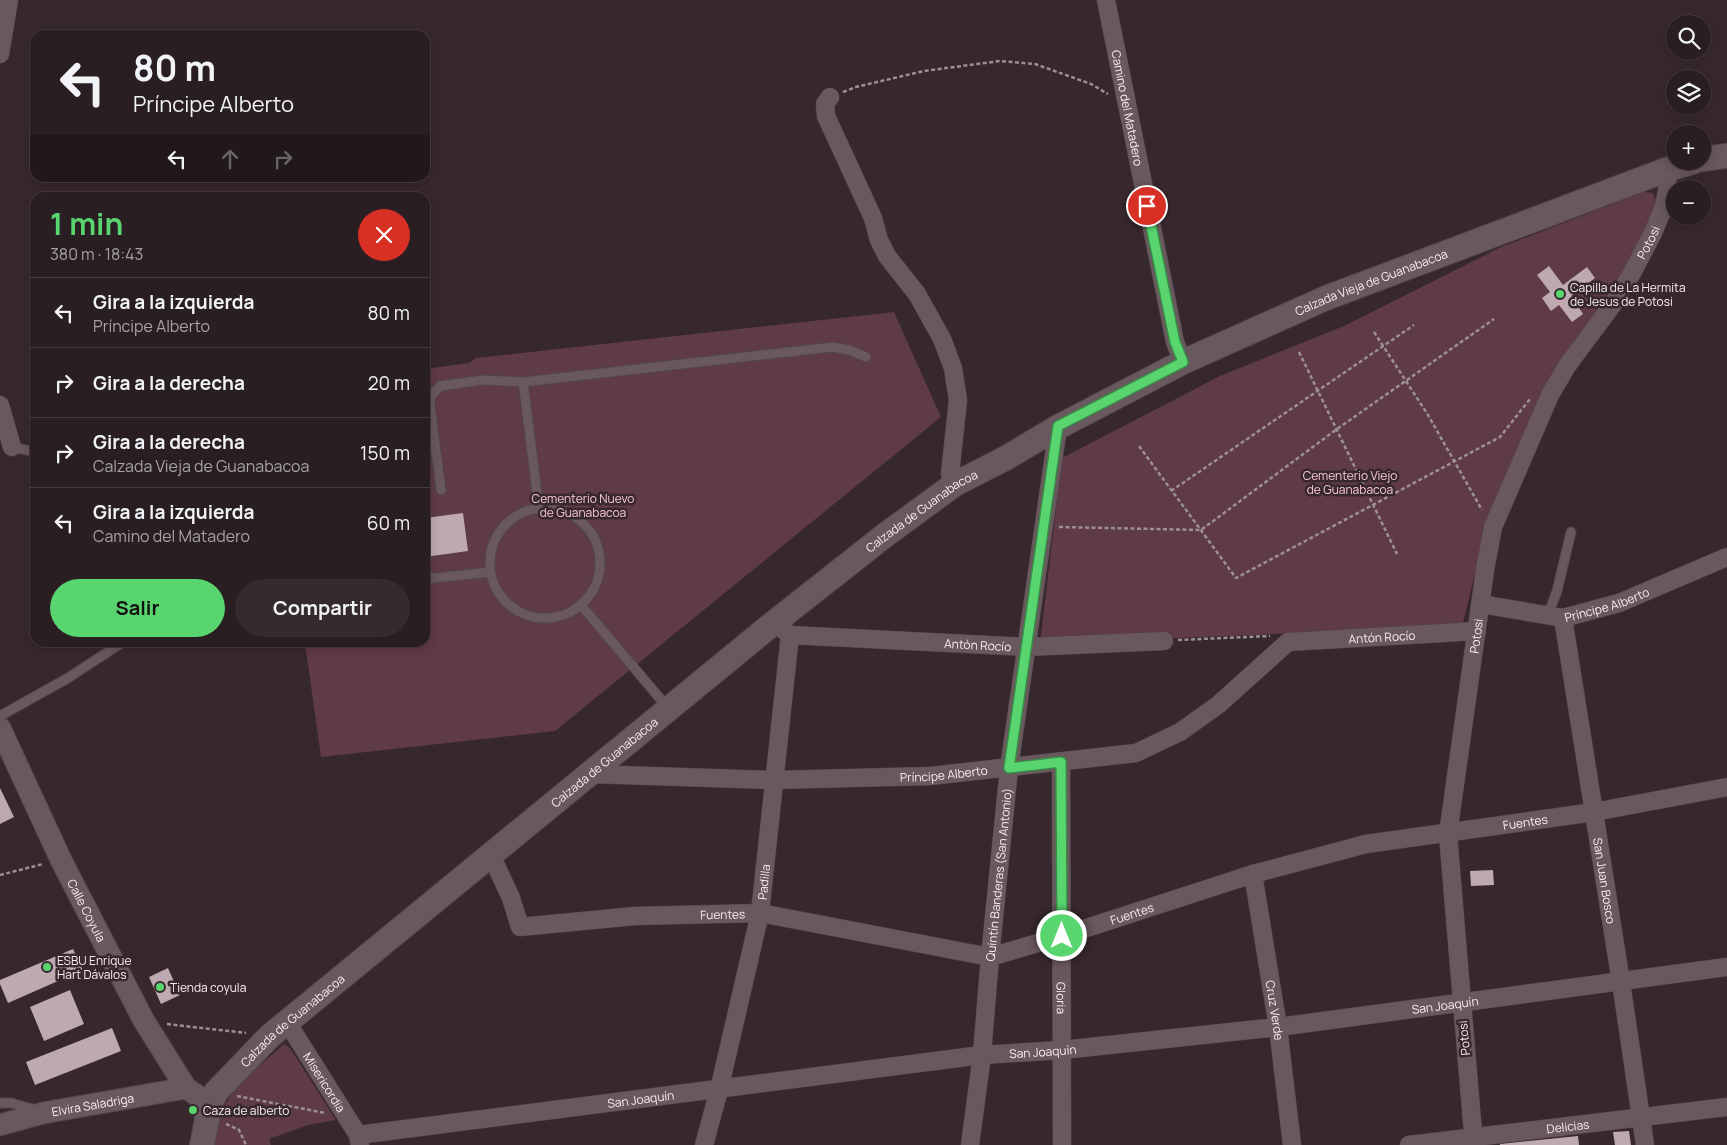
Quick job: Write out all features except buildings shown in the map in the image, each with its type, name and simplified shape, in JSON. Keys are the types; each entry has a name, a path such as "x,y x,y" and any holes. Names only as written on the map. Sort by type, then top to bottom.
{"main road":[{"path":"1711,158 1727,156"},
{"name":"Calzada Vieja de Guanabacoa","path":"1058,426 1183,362 1326,298 1666,170"},
{"name":"Calzada de Guanabacoa","path":"211,1106 278,1029 491,856 668,708 782,629 884,536 955,484 1006,458 1058,426"},
{"path":"202,1145 211,1106"}],"street":[{"path":"0,54 9,0"},
{"name":"Camino del Matadero","path":"1106,0 1175,342 1183,362"},
{"path":"830,97 825,104 826,116 873,218 879,240 887,256 917,294 942,339 953,368 958,400 950,474 955,484"},
{"name":"Potosi","path":"1474,1141 1448,834 1485,570 1493,527 1550,396 1566,366 1613,304 1653,233 1664,206 1668,186 1666,170"},
{"path":"0,405 12,447"},
{"name":"Quintín Banderas (San Antonio)","path":"970,1145 982,1056 1009,768 1058,426"},
{"name":"Príncipe Alberto","path":"1481,604 1555,617 1619,603 1727,558"},
{"name":"San Juan Bosco","path":"1555,617 1594,812 1645,1145"},
{"name":"Antón Rocío","path":"782,629 1026,647 1164,641"},
{"name":"Padilla","path":"704,1145 719,1090 760,913 774,780 782,629"},
{"name":"Antón Rocío","path":"1288,642 1477,632"},
{"name":"Príncipe Alberto","path":"590,774 774,780 930,776 1136,753 1180,732 1218,705 1288,642"},
{"name":"Calle Coyula","path":"0,728 61,860 144,1021 186,1088 211,1106"},
{"name":"Gloria","path":"1061,762 1062,1145"},
{"name":"Fuentes","path":"491,856 511,898 520,927 635,916 760,913 990,957 1062,936 1253,874 1366,844 1594,812 1727,787"},
{"name":"Cruz Verde","path":"1253,874 1278,1027 1292,1145"},
{"name":"San Joaquín","path":"359,1140 982,1056 1062,1050 1278,1027 1727,967"},
{"name":"Misericordia","path":"278,1029 346,1116 359,1140"},
{"name":"Elvira Saladriga","path":"0,1126 43,1112 186,1088"},
{"name":"Delicias","path":"1409,1145 1474,1141 1640,1116 1727,1106"}],"lane":[{"path":"441,490 430,405 431,396 440,386 483,380 522,382 833,347 866,357"},
{"path":"522,382 539,508"},
{"path":"12,447 30,451"},
{"path":"539,508 554,509 568,513 584,524 596,541 599,550 600,570 594,589 581,605 565,615 555,617 545,618 526,615 509,606 502,599 490,572 490,552 501,530 520,514 539,508"},
{"path":"1555,617 1557,591 1571,532"},
{"path":"430,578 490,572"},
{"path":"581,605 668,708"},
{"path":"0,716 68,678 115,647"},
{"path":"0,1103 11,1103 43,1112"}],"path":[{"path":"830,97 856,87 924,71 1000,61 1035,64 1091,84 1113,96 1124,95"},
{"path":"1058,526 1201,530 1337,429 1494,319"},
{"path":"1171,491 1414,325"},
{"path":"1374,332 1428,416 1493,527"},
{"path":"1299,352 1397,554"},
{"path":"1139,446 1236,578 1500,437 1535,392"},
{"path":"1164,641 1267,635 1288,642"},
{"path":"0,875 61,860"},
{"path":"144,1021 278,1029"},
{"path":"211,1106 346,1116"},
{"path":"211,1106 229,1124 239,1130 246,1145"}],"green space":[{"name":"Cementerio Viejo de Guanabacoa","path":"1644,192 1652,193 1656,200 1654,213 1620,279 1556,369 1490,525 1475,573 1463,623 1257,635 1040,643 1062,458 1220,376 1344,326 1501,247"},
{"name":"Cementerio Nuevo de Guanabacoa","path":"894,312 941,417 555,731 321,757 306,647 430,647 430,368 469,363 476,358"},
{"path":"284,1044 290,1048 336,1120 308,1125 269,1139 271,1145 213,1145 223,1107 239,1084"}],"place":[{"name":"Capilla de La Hermita de Jesus de Potosi","path":"1560,294"},
{"name":"ESBU Enrique Hart Dávalos","path":"47,967"},
{"name":"Tienda coyula","path":"160,987"},
{"name":"Caza de alberto","path":"193,1110"}],"route":[{"path":"1062,936 1061,762 1009,768 1058,426 1183,362 1175,342 1147,206"}]}
